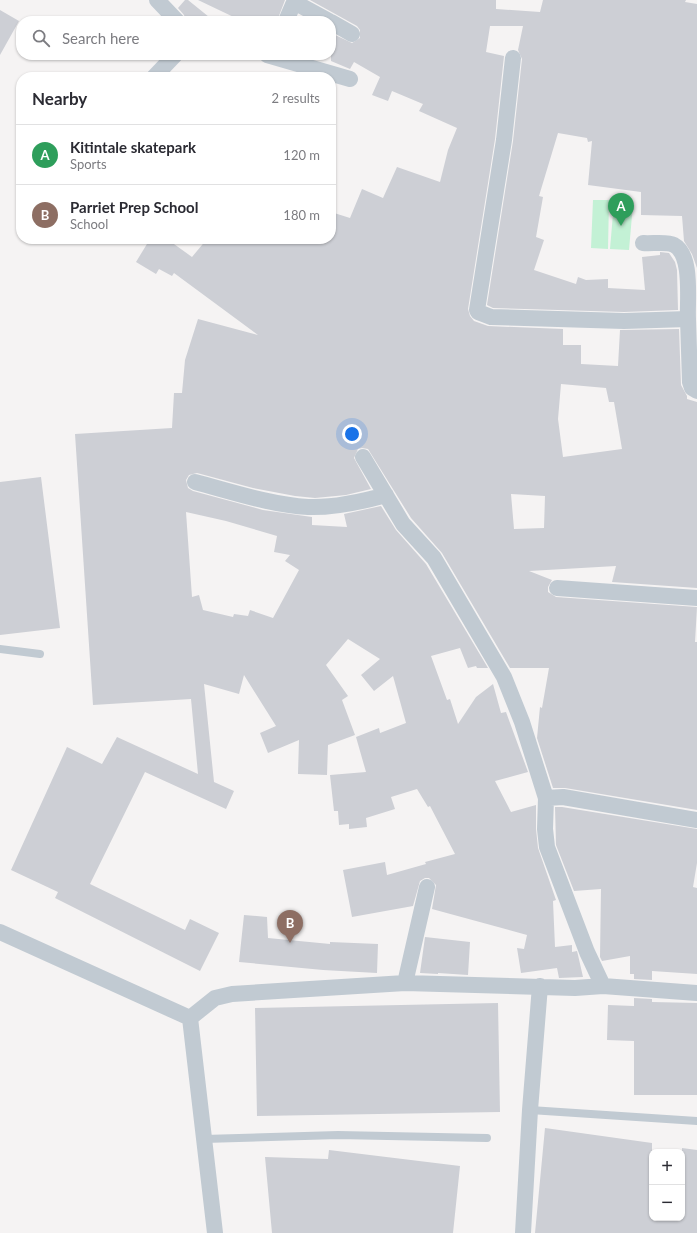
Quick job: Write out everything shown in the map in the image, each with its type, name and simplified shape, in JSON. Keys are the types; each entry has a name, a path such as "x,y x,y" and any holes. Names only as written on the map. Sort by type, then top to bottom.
{"street":[{"path":"156,0 171,16"},
{"path":"288,16 295,1 320,16"},
{"path":"336,25 352,34"},
{"path":"512,58 504,140 478,312 491,317 624,321 688,318"},
{"path":"159,72 170,60"},
{"path":"287,60 327,72"},
{"path":"336,75 350,79"},
{"path":"643,244 673,244 680,249 685,258 687,268 690,382 692,388 697,391"},
{"path":"363,457 403,524 434,558 504,677 522,722 546,798 545,829 547,847 587,952 603,986"},
{"path":"194,482 291,506 310,507 358,503 386,495"},
{"path":"557,588 697,598"},
{"path":"546,798 563,797 697,820"},
{"path":"405,982 427,887"},
{"path":"0,932 190,1018"},
{"path":"190,1018 215,998 232,994 405,982 575,988 603,986 697,993"},
{"path":"523,1233 530,1110 540,986"},
{"path":"190,1018 215,1233"}],"lane":[{"path":"0,649 40,654"},
{"path":"530,1110 697,1121"},
{"path":"204,1139 338,1135 487,1138"}],"green space":[{"path":"593,200 609,200 608,249 591,248"},
{"path":"614,202 633,204 629,250 610,249"}],"building":[{"path":"185,0 188,0 208,16 184,16 178,8"},
{"path":"198,0 285,0 279,16 232,16"},
{"path":"310,0 496,0 496,9 540,12 543,0 686,0 685,2 697,4 697,268 692,254 684,241 682,216 641,215 641,192 588,185 592,141 588,142 587,138 558,133 539,196 543,197 536,237 544,240 534,270 576,284 578,277 586,280 608,279 608,288 645,290 642,257 660,255 660,252 669,253 675,262 677,270 678,310 624,312 493,308 487,305 513,141 522,59 518,50 523,26 490,26 486,52 504,56 495,139 468,309 470,316 474,321 488,326 563,329 563,345 581,345 581,364 618,366 620,330 679,329 681,385 687,399 697,402 697,588 612,582 616,566 529,571 552,580 548,587 548,592 556,597 697,607 695,642 697,642 697,810 565,788 553,788 537,738 540,707 542,708 549,668 510,668 442,553 411,518 368,449 358,449 354,458 371,489 346,495 315,498 295,496 253,488 197,473 189,475 186,480 188,488 193,491 263,510 312,517 312,525 347,527 344,514 381,506 396,530 426,564 488,668 477,668 476,666 468,668 460,648 431,656 447,700 450,699 458,724 476,697 493,684 501,713 506,712 528,772 495,781 511,812 536,805 538,848 556,900 553,901 555,947 572,945 572,952 577,951 583,977 559,978 557,968 521,973 517,948 524,949 527,935 432,909 436,885 429,878 425,878 420,881 413,906 352,917 343,870 385,862 387,875 426,864 425,862 455,854 430,806 428,807 417,789 391,797 395,809 366,818 367,827 349,829 349,824 339,825 338,811 334,811 330,775 366,772 356,737 379,728 380,733 406,723 393,676 374,691 361,675 380,659 348,639 326,665 348,696 342,700 355,735 328,745 327,775 298,774 299,740 268,753 260,733 276,726 244,675 239,694 204,684 214,782 234,791 226,809 145,772 90,884 185,930 190,919 219,933 200,971 55,898 58,892 11,870 67,747 102,764 117,737 198,774 191,699 93,705 75,434 172,428 174,393 182,393 185,360 198,319 258,335 174,273 172,276 159,269 156,274 136,262 147,244 174,244 192,257 203,244 336,244 336,214 350,218 362,189 383,198 397,167 440,182 448,150 457,128 419,111 423,104 392,91 388,101 372,95 380,77 354,62 350,69 331,61 336,60 336,35 352,43 360,38 360,30 357,26","holes":["561,384 606,388 609,402 614,402 622,449 563,457 558,419","511,494 545,496 544,528 514,529","186,512 226,521 277,536 274,552 290,555 285,561 299,570 273,618 250,610 248,616 234,614 233,617 203,610 199,595 192,597"]},
{"path":"0,10 16,19 16,26 0,55"},
{"path":"41,477 60,628 0,635 0,482"},
{"path":"555,807 697,829 697,863 693,887 697,888 697,974 652,971 652,980 634,979 634,974 630,974 630,956 602,961 600,957 601,889 574,891 556,845"},
{"path":"244,915 267,917 268,938 330,944 330,942 378,944 377,973 323,970 239,962"},
{"path":"425,937 470,942 468,975 420,973"},
{"path":"634,998 652,999 652,1002 697,1003 697,1095 634,1095 634,1041 607,1040 608,1005 634,1006"},
{"path":"498,1003 500,1112 257,1116 255,1008"},
{"path":"545,1128 652,1143 652,1149 649,1149 649,1221 685,1221 685,1149 682,1148 697,1150 697,1233 535,1233"},
{"path":"329,1150 460,1166 453,1233 272,1233 265,1157 328,1159"}],"place":[{"name":"Kitintale skatepark","path":"621,226"},
{"name":"Parriet Prep School","path":"290,943"}]}
